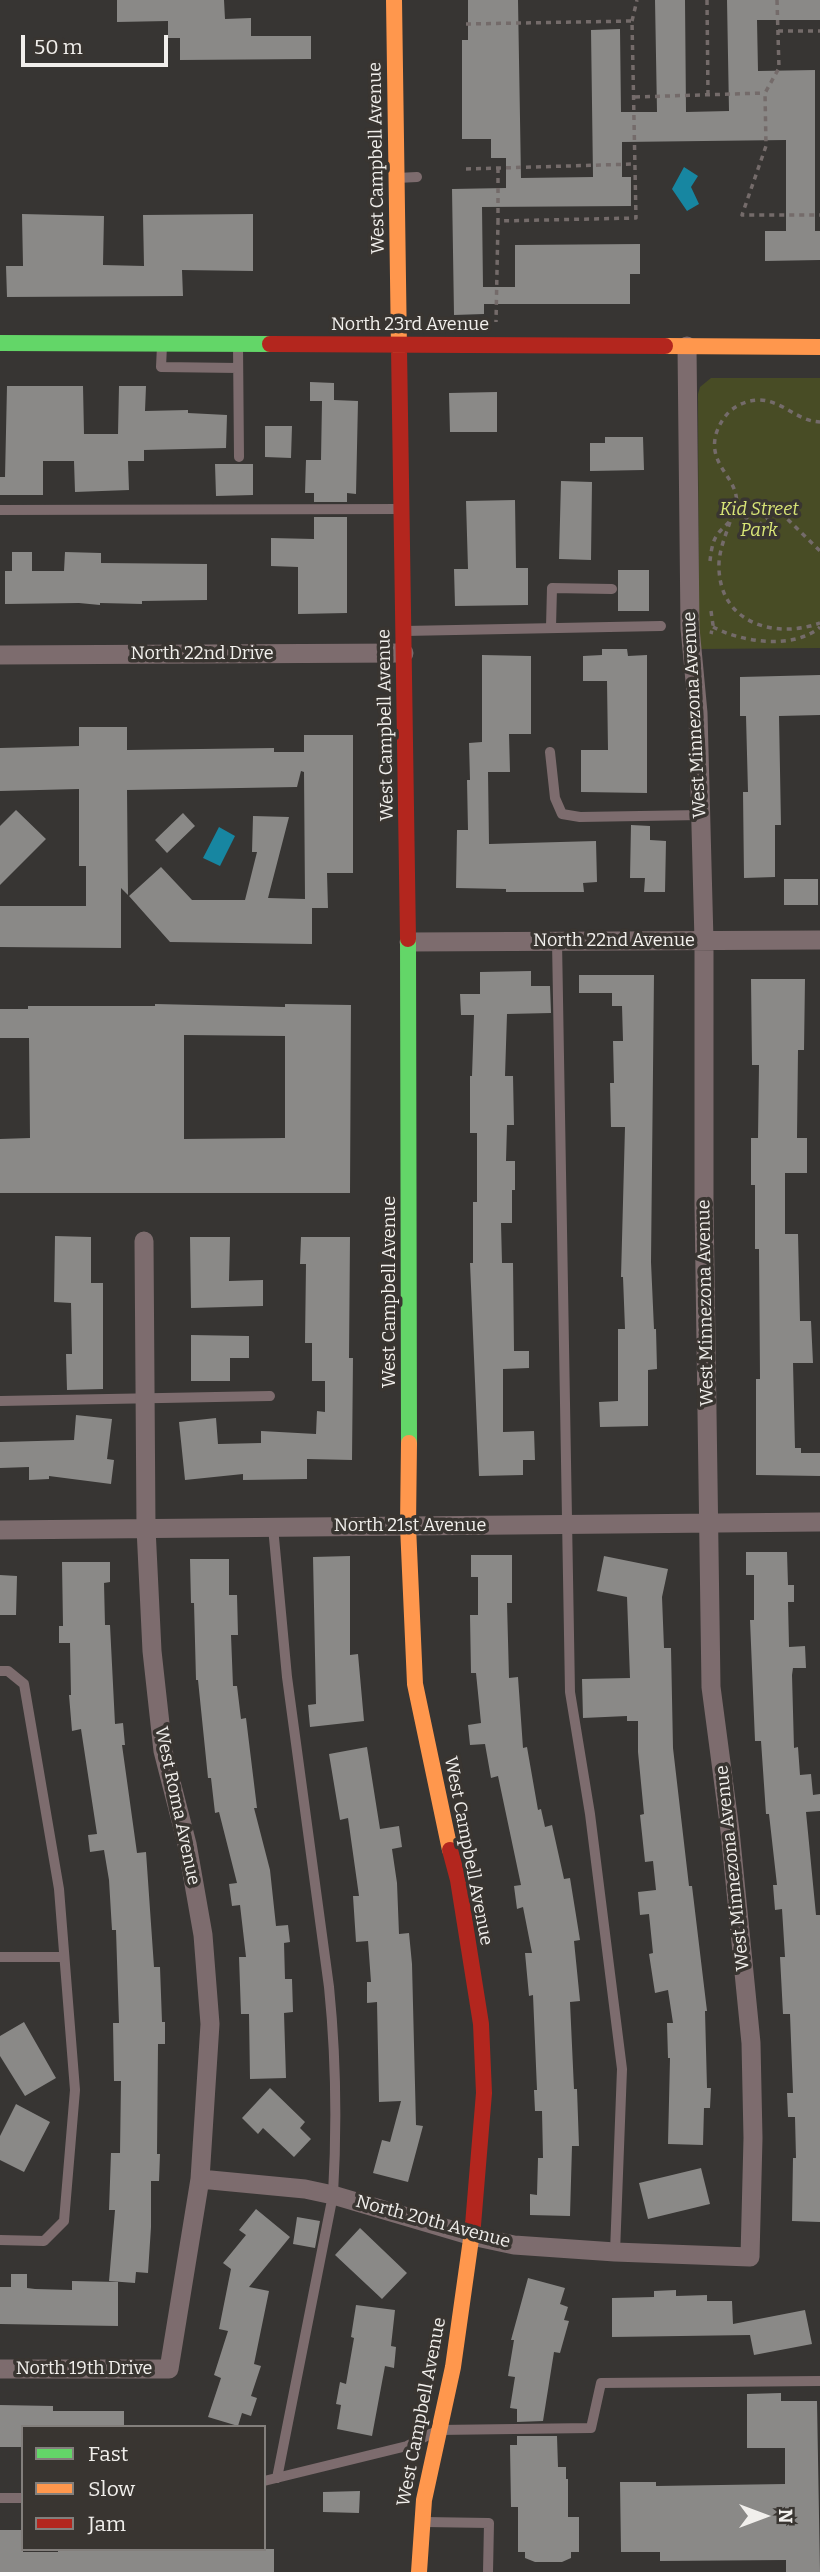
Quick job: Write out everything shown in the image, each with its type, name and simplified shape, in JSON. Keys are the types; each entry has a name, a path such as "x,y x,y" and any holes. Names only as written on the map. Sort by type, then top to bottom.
{"street":[{"name":"West Campbell Avenue","path":"394,0 411,1203 408,1526 415,1684 458,1880 481,2024 484,2093 472,2236 453,2367 421,2522 419,2572"},
{"name":"North 23rd Avenue","path":"0,342 820,347"},
{"name":"West Minnezona Avenue","path":"687,346 690,628 698,713 704,941 704,1204 711,1687 730,1831 751,2043 753,2138 750,2257"},
{"name":"North 22nd Drive","path":"0,655 404,653"},
{"name":"North 22nd Avenue","path":"408,942 820,940"},
{"name":"West Roma Avenue","path":"144,1241 146,1528 152,1651 163,1751 187,1844 203,1935 210,2024 200,2179 169,2369"},
{"name":"North 21st Avenue","path":"0,1530 820,1522"},
{"name":"North 20th Avenue","path":"200,2179 305,2189 472,2236 514,2245 750,2257"},
{"name":"North 19th Drive","path":"0,2369 169,2369"}],"lane":[{"path":"396,178 417,177"},
{"path":"162,343 161,367 238,368"},
{"path":"238,344 239,457"},
{"path":"0,510 403,509"},
{"path":"551,627 552,588 612,589"},
{"path":"404,631 661,626"},
{"path":"550,752 555,798 562,814 580,817 701,815"},
{"path":"557,942 570,1692 590,1814 622,2068 615,2252"},
{"path":"0,1401 270,1396"},
{"path":"273,1527 287,1677 333,2027 335,2153 333,2195 277,2478"},
{"path":"0,1671 8,1671 24,1684 59,1889 75,2090 64,2221 44,2241 0,2240"},
{"path":"0,1957 64,1957"},
{"path":"266,2481 407,2446 438,2430 591,2428 601,2383 820,2381"},
{"path":"0,2498 21,2498"},
{"path":"421,2522 489,2523 488,2572"}],"path":[{"path":"498,221 636,218 632,21 637,0"},
{"path":"707,0 708,95"},
{"path":"777,0 779,68 765,93 766,146 743,215 820,215"},
{"path":"466,24 632,21"},
{"path":"778,31 820,31"},
{"path":"635,97 765,93"},
{"path":"466,169 635,164"},
{"path":"496,322 498,168"},
{"path":"820,422 801,417 775,402 757,400 742,403 727,414 721,421 715,439 715,456 722,471 735,487 737,509 720,555 719,571 724,591 732,604 751,622 771,629 801,629 820,625"},
{"path":"737,509 756,528 777,509 820,551"},
{"path":"710,568 714,540 731,520"},
{"path":"692,651 706,650 712,627 710,607"},
{"path":"712,627 733,637 752,641 797,638 808,635 820,625"}],"green space":[{"name":"Kid Street Park","path":"711,378 820,378 820,648 699,649 698,394 700,387"}],"water":[{"path":"684,167 698,176 691,187 699,204 687,211 672,189"},
{"path":"219,827 235,836 220,866 203,858"}],"building":[{"path":"117,0 224,0 225,19 251,18 251,36 311,36 311,59 180,60 180,38 168,38 168,21 117,22"},
{"path":"468,0 518,0 521,178 593,177 591,30 620,29 621,112 657,112 655,0 685,0 686,112 729,111 727,0 820,0 820,20 757,20 758,71 815,70 815,231 820,231 820,260 765,261 765,231 786,231 786,140 622,142 622,177 631,177 631,206 482,207 483,287 515,287 515,245 640,244 640,274 630,274 630,304 484,304 484,314 454,315 452,189 506,188 506,158 491,158 491,139 462,139 462,40 468,40"},
{"path":"22,214 104,216 103,265 144,266 143,215 253,214 253,271 182,270 183,296 7,297 6,266 23,266"},
{"path":"310,382 334,383 334,400 358,401 356,494 347,493 347,502 314,502 314,493 305,493 306,460 321,460 322,401 310,401"},
{"path":"7,386 83,386 84,434 118,434 119,386 146,386 145,411 188,410 188,413 227,415 226,448 144,450 144,461 128,461 129,490 75,492 74,461 43,461 43,495 0,495 0,477 5,477"},
{"path":"497,392 497,432 450,432 449,393"},
{"path":"265,426 292,426 291,458 265,457"},
{"path":"605,437 643,437 644,470 590,471 590,443 605,443"},
{"path":"215,464 253,464 253,495 216,496"},
{"path":"561,481 592,482 591,560 559,559"},
{"path":"515,500 516,568 528,568 528,605 455,606 454,569 468,569 466,501"},
{"path":"314,517 347,517 347,613 298,614 298,567 271,566 271,538 314,539"},
{"path":"12,552 32,552 32,571 64,571 65,552 101,553 101,563 207,564 207,600 100,605 5,604 5,571 12,571"},
{"path":"618,570 649,570 649,611 618,611"},
{"path":"602,649 627,649 628,656 647,655 647,793 581,792 581,750 608,750 607,681 583,681 583,656 602,655"},
{"path":"482,655 531,656 531,734 509,734 510,772 488,772 489,844 596,841 597,882 583,883 584,892 506,892 506,889 456,888 457,830 468,830 469,743 482,742"},
{"path":"820,675 820,715 779,716 781,825 775,825 775,877 744,878 743,792 748,792 746,716 740,716 740,677"},
{"path":"79,727 127,727 127,750 274,748 274,752 304,752 304,735 353,735 353,873 327,873 328,908 312,908 312,944 170,942 129,896 161,867 192,900 245,900 257,852 252,852 253,816 289,817 268,898 305,899 304,772 301,771 297,787 127,790 128,895 121,888 121,948 0,947 0,906 86,906 86,866 79,866 79,789 0,791 0,748 79,746"},
{"path":"16,810 46,839 0,885 0,826"},
{"path":"183,813 195,826 167,853 155,840"},
{"path":"631,825 650,826 650,840 666,841 665,892 644,892 645,878 630,878"},
{"path":"784,879 818,879 818,905 784,905"},
{"path":"531,971 531,986 550,986 551,1013 507,1014 505,1076 513,1076 514,1125 507,1125 506,1161 515,1161 515,1190 512,1190 512,1223 501,1223 502,1263 513,1263 514,1351 529,1351 529,1368 503,1369 503,1432 534,1431 535,1460 523,1460 523,1475 479,1476 470,1263 473,1263 473,1202 477,1202 477,1133 470,1133 474,1015 461,1015 460,994 480,994 480,972"},
{"path":"579,975 654,975 651,1262 657,1369 648,1370 648,1426 600,1427 599,1402 618,1401 618,1329 625,1329 621,1277 625,1127 611,1127 610,1083 614,1083 613,1041 623,1041 622,1006 612,1006 612,993 579,993"},
{"path":"751,979 805,979 804,1050 798,1050 797,1138 807,1138 807,1173 785,1173 785,1234 798,1234 800,1321 811,1321 813,1363 793,1363 795,1448 801,1448 801,1453 820,1453 820,1476 756,1475 756,1379 760,1379 759,1249 755,1249 755,1185 751,1185 751,1138 758,1138 759,1065 752,1065"},
{"path":"351,1005 350,1193 0,1193 0,1139 30,1138 29,1038 0,1038 0,1009 28,1009 28,1006","holes":["184,1035 285,1036 285,1138 184,1139"]},
{"path":"55,1236 91,1237 91,1283 103,1283 103,1389 67,1390 66,1354 72,1354 71,1303 54,1302"},
{"path":"190,1237 230,1237 229,1281 263,1280 263,1306 191,1308"},
{"path":"301,1237 350,1237 352,1460 307,1459 307,1479 243,1480 243,1474 185,1480 179,1422 216,1418 218,1444 261,1443 261,1431 316,1434 317,1411 325,1412 325,1381 312,1381 312,1343 305,1343 306,1264 300,1264"},
{"path":"191,1335 249,1336 249,1358 230,1358 230,1381 191,1381"},
{"path":"76,1415 112,1419 107,1459 114,1460 111,1484 49,1476 49,1479 29,1480 29,1467 0,1468 0,1442 74,1440"},
{"path":"746,1552 787,1552 788,1585 794,1585 794,1602 788,1602 789,1647 805,1646 806,1668 793,1668 792,1675 794,1748 798,1747 800,1775 811,1774 813,1795 820,1794 820,1811 806,1812 816,1915 820,1915 820,2222 792,2221 793,2158 796,2158 795,2117 788,2117 787,2093 793,2093 790,2014 783,2014 780,1957 785,1957 782,1909 775,1910 773,1885 777,1885 769,1814 766,1814 761,1741 755,1741 750,1620 754,1620 754,1575 746,1575"},
{"path":"471,1555 512,1555 512,1603 507,1603 509,1678 518,1677 523,1748 527,1747 538,1810 541,1809 545,1827 552,1825 564,1879 570,1878 580,1940 574,1941 580,2001 570,2002 579,2146 572,2146 570,2216 530,2215 530,2194 537,2195 538,2158 543,2158 542,2111 535,2111 534,2090 537,2090 533,1995 529,1996 525,1953 532,1953 523,1907 517,1909 514,1886 521,1885 498,1776 491,1778 485,1744 470,1745 468,1725 481,1723 476,1673 471,1673 470,1615 478,1615 478,1577 471,1577"},
{"path":"350,1556 350,1655 358,1654 364,1721 310,1727 308,1705 316,1704 313,1557"},
{"path":"604,1556 668,1569 662,1597 664,1648 671,1648 673,1748 707,2011 707,2088 711,2088 710,2108 704,2108 703,2145 668,2144 670,2058 667,2023 673,2023 668,1990 655,1993 649,1954 653,1953 649,1914 640,1915 638,1892 656,1890 653,1861 645,1862 640,1815 644,1814 638,1721 627,1721 627,1716 583,1718 582,1679 630,1678 627,1597 597,1591"},
{"path":"190,1559 229,1559 229,1595 237,1595 238,1635 231,1635 233,1686 237,1686 241,1719 246,1718 257,1808 254,1808 270,1870 276,1926 288,1925 290,1942 284,1943 285,1979 292,1979 293,2012 284,2013 286,2078 250,2079 249,2014 241,2014 239,1957 246,1957 240,1905 232,1906 229,1884 237,1883 219,1812 215,1813 211,1778 208,1778 196,1680"},
{"path":"62,1562 110,1562 110,1582 104,1583 105,1625 110,1625 115,1724 123,1723 125,1745 122,1745 137,1853 146,1852 154,1967 160,1967 165,2044 158,2044 159,2181 151,2181 148,2273 136,2272 135,2283 109,2281 115,2210 109,2210 111,2153 120,2153 121,2081 114,2081 113,2023 119,2023 116,1930 112,1930 104,1850 90,1852 88,1835 97,1834 81,1729 72,1731 69,1695 70,1643 59,1643 59,1626 63,1626"},
{"path":"0,1575 17,1576 16,1615 0,1615"},
{"path":"367,1747 380,1829 399,1826 402,1847 392,1849 397,1883 399,1934 409,1933 416,2125 423,2126 408,2182 373,2173 382,2140 390,2142 401,2101 379,2102 377,2002 367,2003 367,1982 371,1982 368,1941 356,1942 353,1896 359,1896 348,1818 340,1820 329,1754"},
{"path":"24,2022 56,2078 25,2096 0,2056 0,2036"},
{"path":"270,2088 305,2122 300,2128 311,2139 294,2157 263,2128 258,2134 242,2118"},
{"path":"16,2104 50,2122 24,2172 0,2160 0,2136"},
{"path":"701,2168 710,2204 648,2219 639,2183"},
{"path":"256,2209 290,2237 249,2287 269,2291 254,2364 261,2366 251,2396 257,2398 251,2416 242,2413 238,2425 235,2425 208,2417 221,2378 214,2375 228,2331 219,2329 231,2269 223,2263 246,2235 239,2230"},
{"path":"297,2217 320,2221 315,2248 293,2244"},
{"path":"360,2228 407,2273 382,2299 335,2255"},
{"path":"11,2274 27,2274 27,2288 35,2289 72,2290 72,2281 118,2282 118,2326 0,2324 0,2287 11,2287"},
{"path":"528,2278 565,2288 560,2304 568,2307 564,2320 569,2321 560,2353 554,2352 543,2421 517,2422 517,2409 510,2408 515,2377 508,2376 514,2340 511,2340"},
{"path":"676,2290 676,2296 707,2295 707,2301 732,2301 733,2324 805,2310 812,2344 754,2355 750,2335 612,2337 612,2298 654,2297 654,2291"},
{"path":"356,2305 395,2310 391,2346 396,2347 394,2368 385,2366 372,2436 337,2429 341,2405 336,2404 340,2382 346,2384 354,2338 351,2337"},
{"path":"781,2393 781,2401 817,2401 820,2572 786,2572 786,2560 660,2561 660,2552 621,2552 620,2482 656,2482 656,2486 785,2484 785,2448 747,2448 747,2394"},
{"path":"0,2405 53,2406 53,2411 124,2411 124,2425 21,2425 21,2447 0,2447"},
{"path":"517,2436 557,2436 558,2467 566,2467 568,2479 568,2517 579,2517 579,2552 571,2552 571,2558 562,2562 535,2562 525,2558 525,2552 518,2552 518,2507 511,2507 510,2445 517,2445"},
{"path":"360,2491 359,2513 323,2512 323,2492"},
{"path":"0,2530 21,2530 23,2552 274,2549 274,2572 0,2572"}],"traffic: fast":[{"path":"0,343 270,344"},
{"path":"408,939 409,1443"}],"traffic: slow":[{"path":"394,0 399,348"},
{"path":"665,346 820,347"},
{"path":"409,1443 408,1526 415,1684 450,1850"},
{"path":"419,2572 424,2500 453,2367 473,2225"}],"traffic: jam":[{"path":"270,344 665,346"},
{"path":"399,348 408,939"},
{"path":"450,1850 458,1880 481,2024 484,2093 473,2225"}]}
